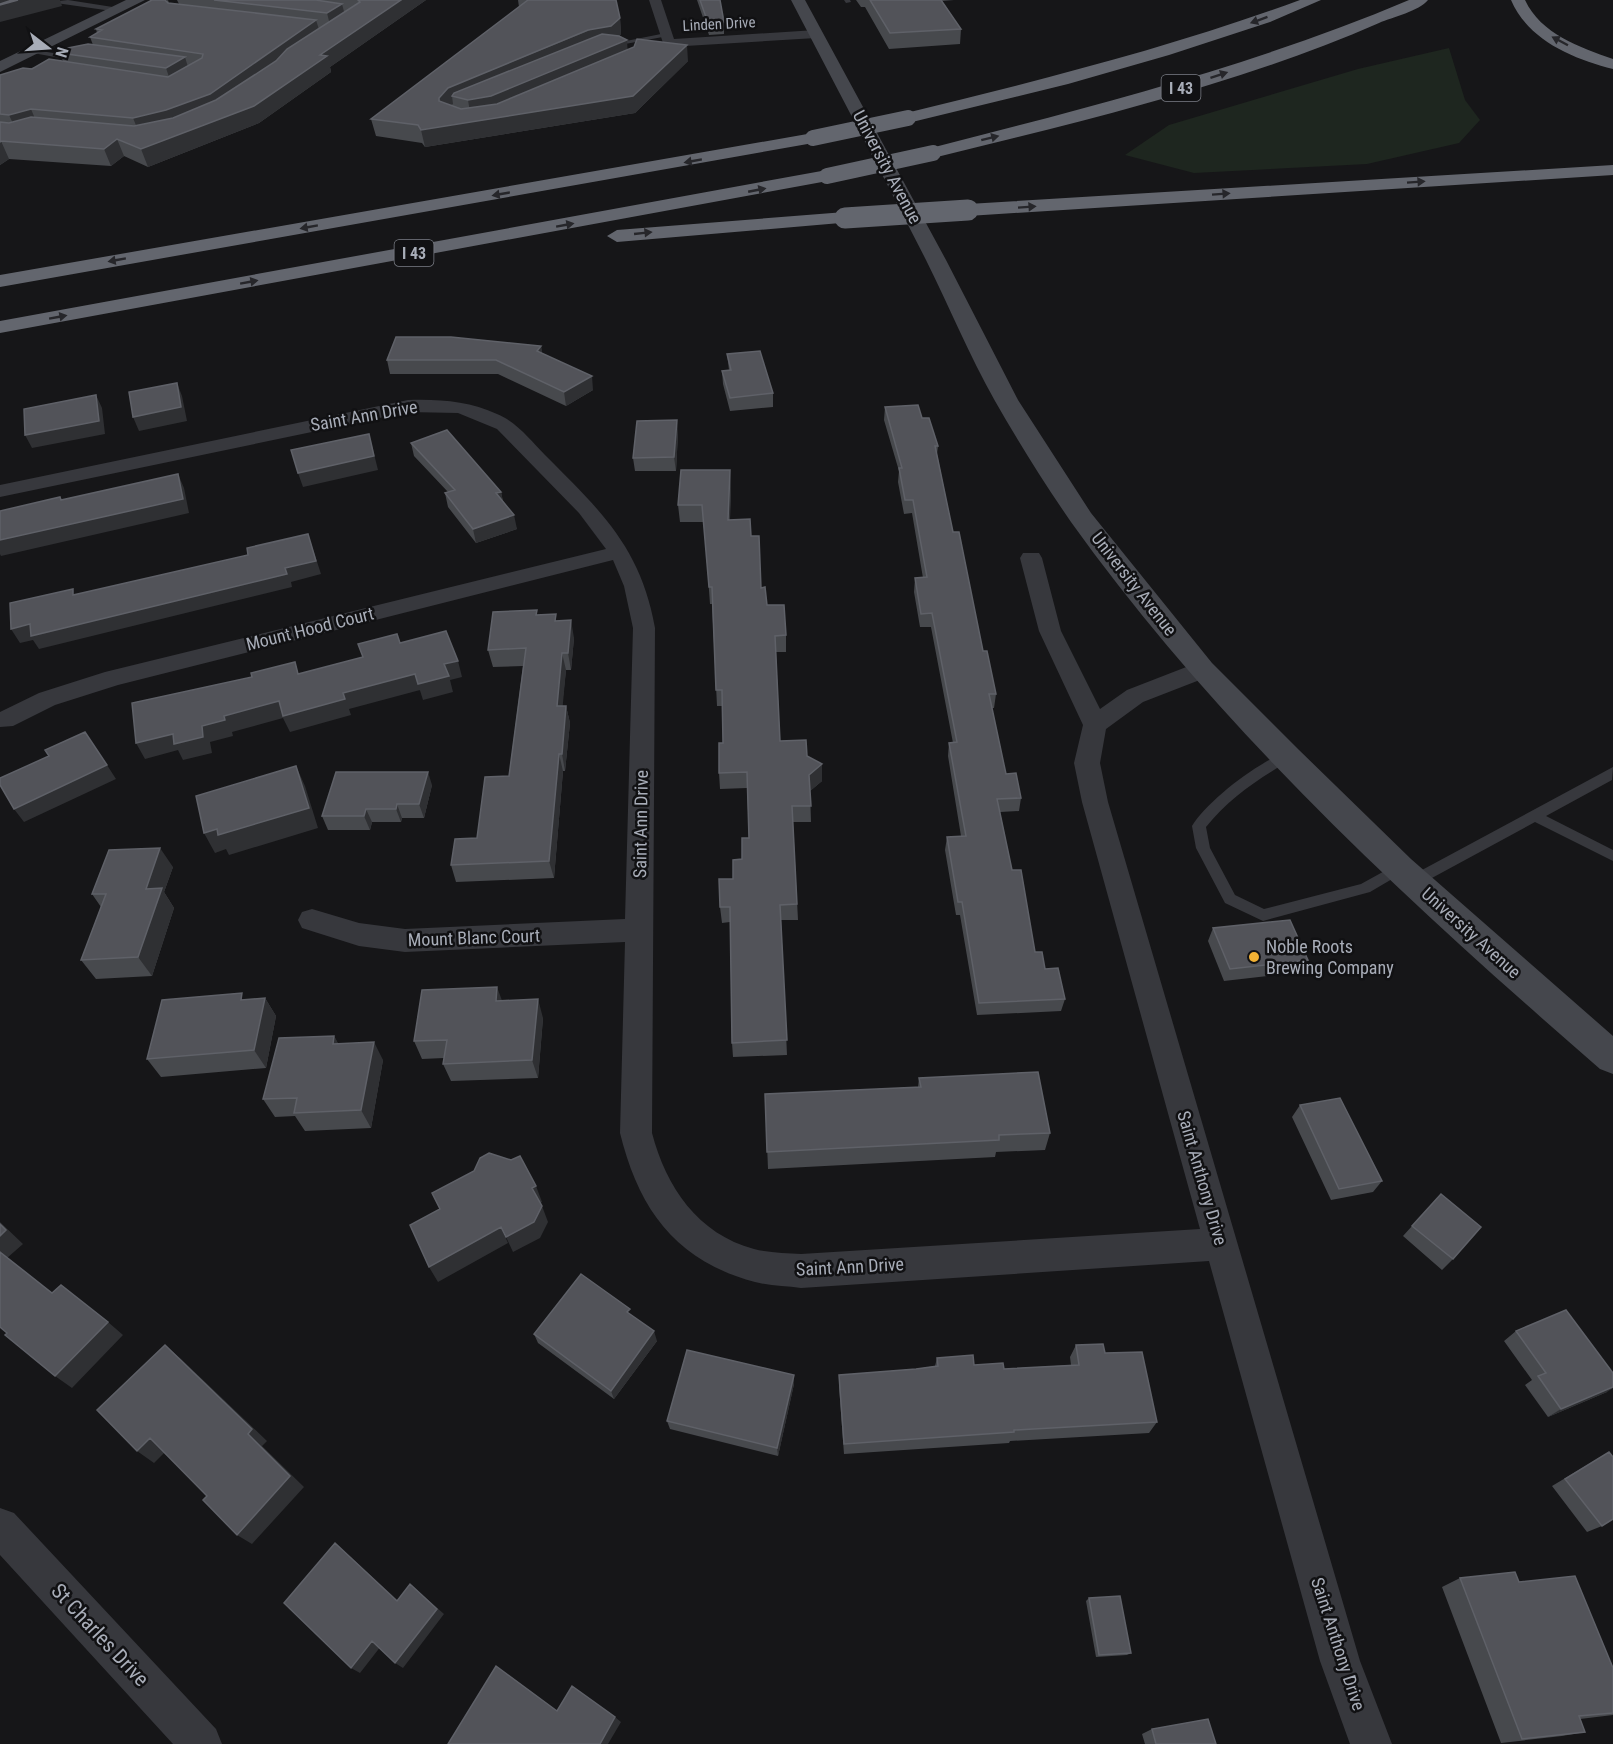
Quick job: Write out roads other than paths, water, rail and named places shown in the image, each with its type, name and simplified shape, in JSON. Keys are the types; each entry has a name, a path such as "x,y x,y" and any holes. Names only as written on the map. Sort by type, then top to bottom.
{"highway":[{"name":"I 43","path":"0,281 813,138 1097,71 1236,29 1314,0"},
{"name":"I 43","path":"0,327 827,177 933,153 1168,92 1306,46 1421,0"},
{"path":"1518,0 1524,14 1546,33 1613,64"},
{"path":"906,115 1131,52 1224,15"},
{"path":"355,263 418,260 598,238 845,218 1613,170"}],"main road":[{"path":"0,67 138,0"},
{"name":"University Avenue","path":"798,0 936,260 1006,399 1032,444 1082,517 1202,670 1287,757 1407,875 1538,994 1613,1058"}],"street":[{"name":"Linden Drive","path":"656,0 669,43 816,34"},
{"name":"Saint Ann Drive","path":"0,491 394,408 455,406 484,414 504,425 599,524 620,552 638,592 644,628 636,1133 642,1164 660,1200 689,1232 719,1252 756,1266 801,1271 1221,1244"},
{"name":"Mount Hood Court","path":"4,720 47,699 113,678 620,552"},
{"path":"1032,558 1050,631 1095,724 1135,696 1202,670"},
{"name":"Saint Anthony Drive","path":"1095,724 1087,763 1095,802 1340,1661 1371,1744"},
{"name":"Mount Blanc Court","path":"312,920 342,933 380,940 420,942 639,930"},
{"name":"St Charles Drive","path":"0,1527 201,1744"}],"lane":[{"path":"52,2 96,3 119,10"},
{"path":"605,46 666,35"},
{"path":"616,44 625,49"},
{"path":"35,52 70,62 84,58"},
{"path":"1287,757 1254,775 1211,810 1199,826 1203,848 1230,899 1263,915 1407,875 1535,816 1608,777 1613,772"},
{"path":"1535,816 1613,856"}],"place":[{"name":"Noble Roots Brewing Company","path":"1254,957"}]}
